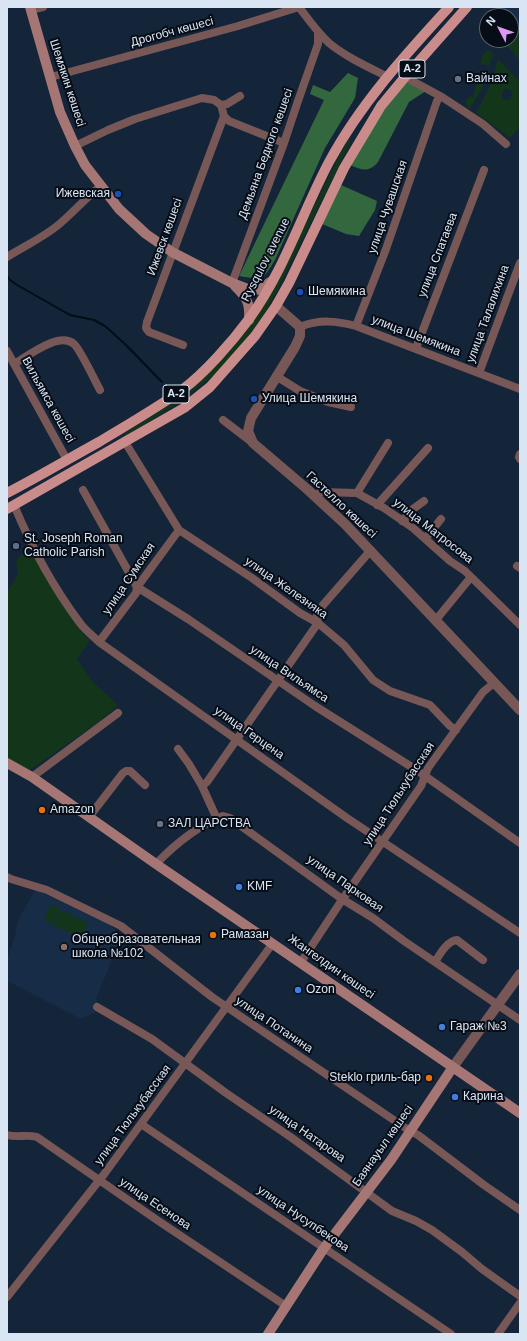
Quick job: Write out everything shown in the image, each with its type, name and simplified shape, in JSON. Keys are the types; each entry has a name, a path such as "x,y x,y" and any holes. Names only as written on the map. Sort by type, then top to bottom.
{"main road":[{"name":"Rysqulov avenue","path":"7,493 87,449 139,418 182,389 200,374 249,320 262,300 326,168 349,128 371,96 449,7"},
{"name":"A-2","path":"9,505 55,482 184,408 210,388 254,336 276,306 289,283 331,193 362,136 381,106 404,77 467,7"},
{"name":"Шемякин көшесі","path":"30,9 60,112 75,146 86,165 119,209 146,234 172,252 232,283 253,291 260,289 273,280"},
{"path":"436,22 445,32"},
{"path":"349,128 362,136"},
{"name":"Шемякин көшесі","path":"232,283 248,301 249,320"},
{"path":"55,482 52,478 53,476 87,457 87,449"},
{"path":"9,505 26,491 24,484"},
{"name":"Жангелдин көшесі","path":"7,762 32,777 156,864 274,943 520,1113"},
{"name":"Баянауыл көшесі","path":"268,1334 324,1248 391,1160 453,1067"}],"street":[{"path":"30,9 43,7"},
{"path":"299,7 318,32 330,44 342,52 388,76"},
{"name":"Дрогобч көшесі","path":"51,77 238,26 299,7"},
{"name":"Демьяна Бедного көшесі","path":"232,283 284,143 318,44 318,32"},
{"path":"404,77 440,96 483,124 506,144"},
{"path":"220,105 227,104 240,96"},
{"name":"улица Чувашская","path":"356,326 386,249 437,100 440,96"},
{"path":"75,146 135,119 202,98 214,100 220,105 224,116 229,121 284,143"},
{"name":"Ижевск көшесі","path":"183,345 149,332 146,328 147,322 224,116"},
{"name":"улица Спатаева","path":"416,348 484,170"},
{"path":"7,257 56,227 89,195 101,186"},
{"name":"улица Талалихина","path":"479,373 520,263"},
{"path":"253,443 248,431 251,418 295,347 300,336 300,327 276,306"},
{"name":"улица Шемякина","path":"300,327 310,322 324,321 339,322 356,326 520,389"},
{"path":"14,364 54,341 66,340 75,344 100,390"},
{"name":"Вильямса көшесі","path":"7,351 67,460"},
{"path":"276,376 300,391 328,402 351,407"},
{"path":"223,420 253,443"},
{"name":"улица Железняка","path":"125,442 179,530 252,578 300,613 318,623 358,660 373,680 390,691 430,705 450,726 456,730"},
{"name":"Гастелло көшесі","path":"253,443 315,496 370,550 520,710"},
{"path":"357,493 388,443"},
{"path":"377,504 428,448"},
{"path":"520,454 520,459"},
{"name":"улица Вильямса","path":"82,490 137,587 188,619 315,706 425,775 520,843"},
{"name":"улица Матросова","path":"315,496 320,492 357,493 377,504 402,521 471,577 520,625"},
{"path":"402,521 413,509 424,501"},
{"name":"улица Герцена","path":"9,505 56,586 81,624 99,642 347,818 520,933"},
{"path":"425,539 441,519"},
{"name":"улица Сумская","path":"99,642 136,593 137,587 179,530"},
{"path":"202,786 207,782 318,623 317,615 323,605 370,550"},
{"path":"435,620 471,577"},
{"name":"улица Тюлькубасская","path":"301,962 342,899 421,786 428,768 483,692 494,683"},
{"path":"32,777 118,713"},
{"path":"156,864 173,848 197,830 217,819 202,786 178,749"},
{"path":"89,817 126,771 130,771 145,785"},
{"name":"улица Парковая","path":"217,819 223,816 230,818 342,899 373,918 520,1020"},
{"name":"улица Потанина","path":"7,877 47,890 121,926 227,1008 418,1135 520,1210"},
{"path":"435,962 447,945 453,940 457,940 483,960"},
{"name":"улица Тюлькубасская","path":"7,1297 99,1180 274,943"},
{"name":"Баянауыл көшесі","path":"453,1067 520,974"},
{"name":"улица Натарова","path":"97,1007 152,1039 185,1064 367,1191 392,1211 432,1230 462,1252 482,1270 520,1296"},
{"name":"улица Нусупбекова","path":"141,1124 451,1334"},
{"name":"улица Есенова","path":"7,1136 37,1137 286,1306"},
{"path":"498,1334 520,1303"}],"shaded area":[{"path":"520,7 520,60 509,48 519,48 519,8 501,8"},
{"name":"Общеобразовательная школа №102","path":"35,890 106,922 124,937 109,957 112,960 96,999 98,1003 95,1013 81,1019 7,981 7,959 15,936 17,922"}],"green space":[{"path":"519,33 520,34 520,60 509,48 519,48"},
{"path":"489,50 493,54 489,66 480,63 483,54"},
{"path":"498,59 520,82 520,127 510,138 476,113 490,86","holes":["505,89 509,89 512,92 512,96 509,100 505,100 502,97 502,92"]},
{"path":"348,73 358,78 355,98 325,148 275,260 262,277 253,278 239,276 324,100 310,94 313,85 330,92"},
{"path":"406,82 426,91 409,102 378,162 372,168 365,170 350,165 374,123"},
{"path":"477,83 484,85 470,109 467,107 465,101 470,96 473,97"},
{"path":"349,138 350,143 277,291 266,311 241,346 213,376 167,410 125,437 125,433 166,407 209,373 238,342 262,308 273,289"},
{"path":"341,185 377,201 375,210 359,236 346,234 322,224"},
{"path":"22,554 35,555 47,582 63,600 84,635 90,640 77,659 93,682 118,705 100,721 30,770 7,759 7,596 8,591 18,574 16,560"},
{"path":"51,904 60,909 52,924 44,920"},
{"path":"61,910 88,923 81,938 53,925"}],"waterway":[{"path":"7,276 17,285 70,315 94,320 105,326 162,382"}],"place":[{"name":"Вайнах","path":"458,79"},
{"name":"Ижевская","path":"118,194"},
{"name":"Шемякина","path":"300,292"},
{"name":"Улица Шемякина","path":"254,399"},
{"name":"St. Joseph Roman Catholic Parish","path":"16,546"},
{"name":"Amazon","path":"42,810"},
{"name":"ЗАЛ ЦАРСТВА","path":"160,824"},
{"name":"KMF","path":"239,887"},
{"name":"Рамазан","path":"213,935"},
{"name":"Общеобразовательная школа №102","path":"64,947"},
{"name":"Ozon","path":"298,990"},
{"name":"Гараж №3","path":"442,1027"},
{"name":"Steklo гриль-бар","path":"429,1078"},
{"name":"Карина","path":"455,1097"}]}
